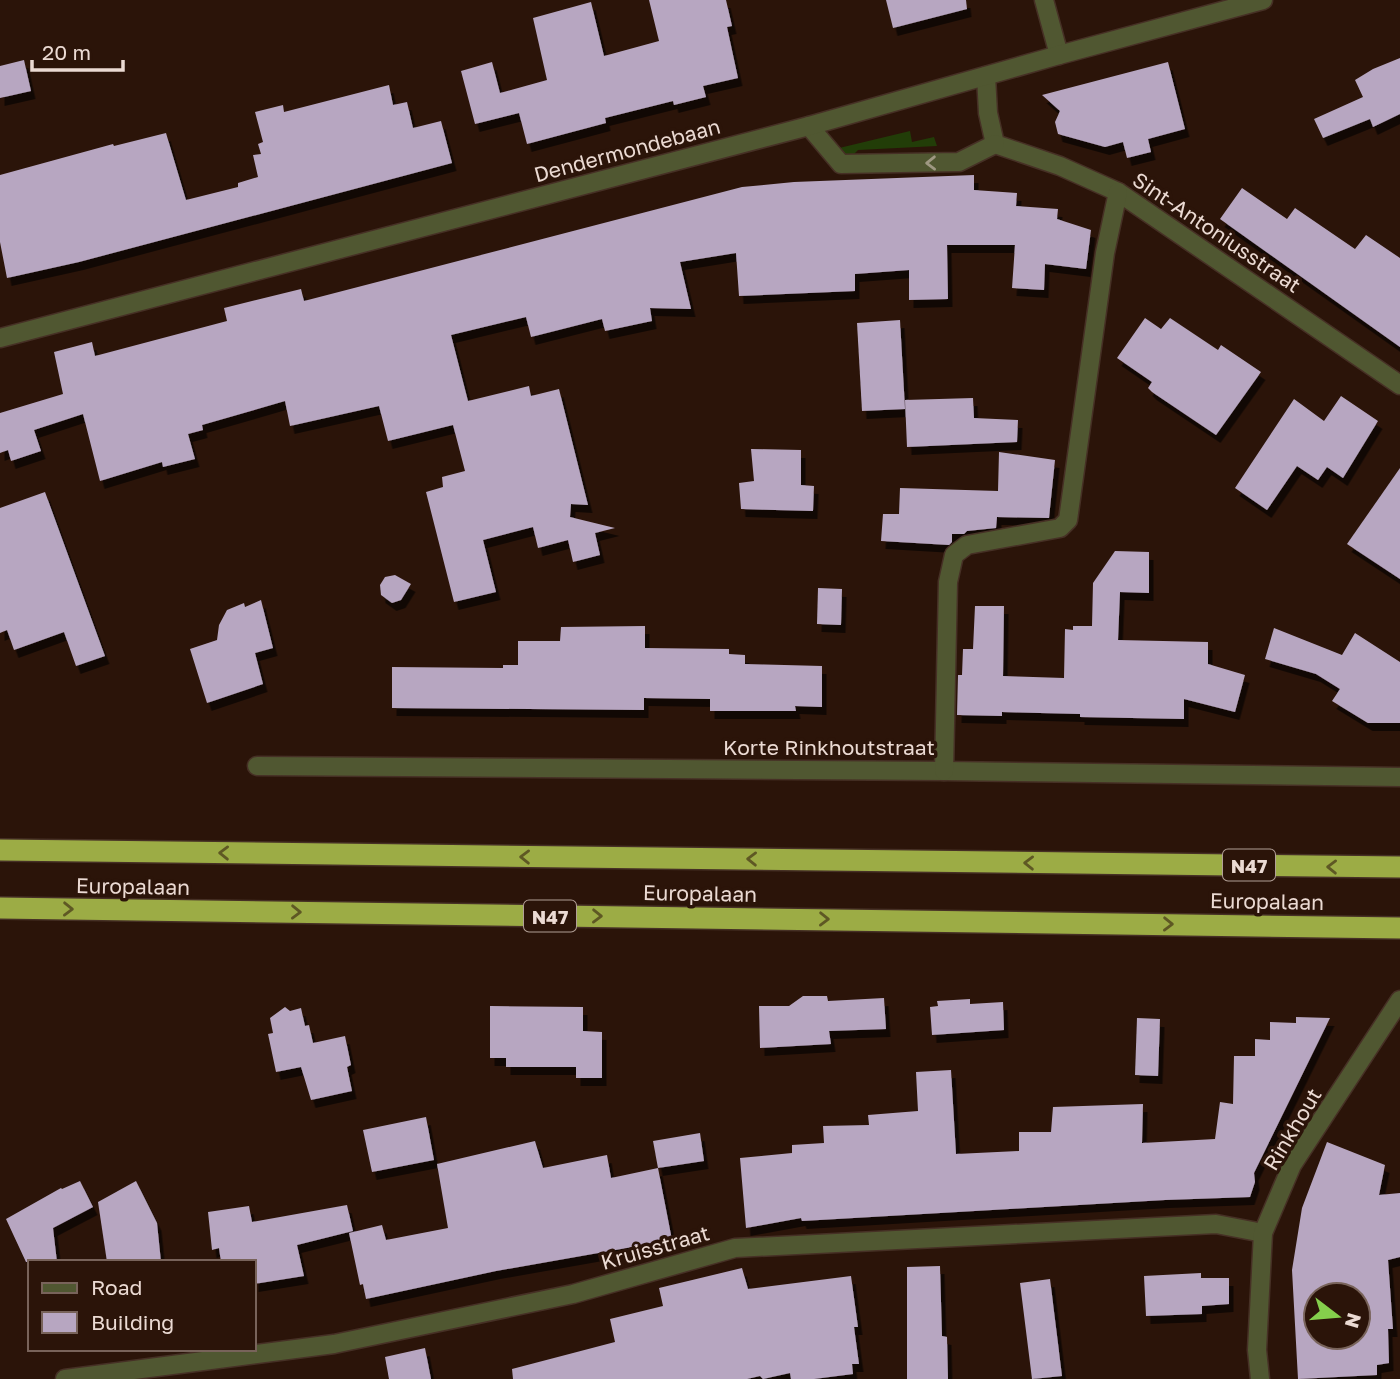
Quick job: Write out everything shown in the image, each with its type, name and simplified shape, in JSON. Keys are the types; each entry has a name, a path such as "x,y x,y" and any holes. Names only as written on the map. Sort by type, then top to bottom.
{"highway":[{"name":"Europalaan","path":"0,850 1400,867"},
{"name":"Europalaan","path":"0,908 1400,928"}],"street":[{"path":"1044,0 1059,55"},
{"name":"Dendermondebaan","path":"0,338 809,126 1263,0"},
{"path":"809,126 841,164 959,162 995,144 988,113 986,76"},
{"name":"Sint-Antoniusstraat","path":"995,144 1060,166 1118,191 1400,385"},
{"path":"944,771 948,582 954,555 967,545 1060,528 1068,520 1105,253 1118,191"},
{"name":"Korte Rinkhoutstraat","path":"257,766 1400,777"},
{"name":"Rinkhout","path":"1260,1379 1257,1350 1263,1233 1292,1165 1399,1005"},
{"name":"Kruisstraat","path":"65,1379 334,1344 573,1294 735,1248 1216,1224 1263,1233"}],"green space":[{"path":"910,131 912,142 934,137 937,146 858,150 849,159 835,149"}],"building":[{"path":"649,0 726,0 732,26 727,27 738,78 703,86 706,97 674,105 673,101 605,118 606,123 527,144 519,113 475,124 461,71 492,62 500,93 547,80 533,18 591,2 604,56 659,41"},
{"path":"886,0 966,0 967,9 893,28"},
{"path":"1400,58 1400,114 1373,127 1370,119 1323,138 1314,119 1363,97 1355,80"},
{"path":"24,60 31,91 0,98 0,66"},
{"path":"1168,62 1185,129 1148,139 1151,152 1127,158 1123,142 1105,147 1058,134 1055,122 1060,111 1042,95"},
{"path":"389,85 393,105 407,102 413,128 441,121 452,163 79,262 7,278 0,242 0,175 113,144 114,146 166,133 186,200 238,187 238,183 258,177 253,155 261,154 258,144 263,142 255,112 283,105 284,112"},
{"path":"974,175 974,190 1017,193 1016,206 1058,209 1057,219 1091,230 1086,269 1045,264 1044,290 1012,288 1015,245 947,245 948,299 909,300 909,270 855,274 855,291 739,296 736,253 680,262 691,309 650,308 652,321 605,331 602,319 531,337 526,317 451,335 468,401 529,386 531,396 559,389 588,505 571,504 570,517 615,528 595,533 600,555 573,562 568,540 538,548 533,527 483,540 496,592 454,602 426,492 443,487 442,477 465,471 453,425 388,441 379,406 290,426 285,401 202,425 203,430 188,434 195,459 163,467 162,462 100,481 83,414 34,430 41,451 11,461 8,450 0,453 0,413 63,394 54,352 92,342 95,356 227,321 224,308 301,289 304,301 742,187 794,182"},
{"path":"1242,188 1287,219 1295,208 1355,249 1366,235 1400,258 1400,347 1220,219"},
{"path":"1145,318 1161,329 1170,318 1218,350 1221,345 1261,372 1216,435 1152,392 1148,388 1152,382 1117,358"},
{"path":"900,320 905,409 862,411 857,323"},
{"path":"1341,396 1378,421 1343,478 1327,467 1318,480 1297,466 1267,510 1235,488 1294,399 1324,421"},
{"path":"973,398 974,418 1018,420 1017,442 907,447 905,400"},
{"path":"751,449 801,450 801,485 814,486 813,511 741,509 739,483 754,481"},
{"path":"999,452 1055,460 1049,518 997,517 996,528 952,534 952,542 949,545 881,541 883,514 899,514 900,488 998,491"},
{"path":"1400,468 1400,579 1347,544"},
{"path":"45,492 105,656 76,666 64,632 14,650 7,630 0,633 0,508"},
{"path":"1115,551 1149,552 1149,593 1120,592 1118,640 1208,642 1208,664 1245,675 1235,712 1184,699 1184,719 1002,712 1002,716 957,715 958,675 962,675 963,649 973,649 975,606 1004,606 1003,676 1064,678 1065,629 1092,626 1093,583"},
{"path":"395,575 411,584 401,600 392,603 381,595 380,585 385,577"},
{"path":"818,588 842,589 841,625 817,624"},
{"path":"261,600 273,648 255,653 263,684 207,703 190,649 217,640 219,625 227,610 244,603 245,607"},
{"path":"645,626 645,648 729,649 729,654 745,655 745,664 822,666 822,707 795,706 796,711 710,711 710,699 644,698 644,710 392,708 392,667 503,668 503,665 518,665 518,641 560,641 561,627"},
{"path":"1274,628 1342,655 1355,633 1400,662 1400,723 1368,723 1332,701 1340,689 1316,674 1265,659"},
{"path":"803,996 827,996 828,1001 884,998 886,1029 829,1031 831,1044 760,1048 759,1006 789,1006"},
{"path":"970,999 970,1004 1003,1002 1004,1030 932,1035 930,1007 938,1006 937,1001"},
{"path":"490,1006 583,1007 583,1031 602,1032 602,1078 576,1078 576,1067 506,1067 506,1058 490,1058"},
{"path":"285,1007 290,1011 301,1008 313,1043 345,1036 351,1065 347,1067 352,1091 311,1100 301,1067 276,1072 268,1034 273,1033 270,1018"},
{"path":"1296,1017 1330,1018 1254,1173 1255,1182 1250,1197 802,1221 801,1218 746,1228 740,1158 792,1153 792,1145 824,1143 823,1126 869,1125 868,1115 918,1111 916,1072 951,1070 956,1154 1019,1151 1019,1132 1051,1132 1053,1107 1143,1104 1142,1143 1215,1139 1220,1102 1233,1104 1234,1056 1255,1056 1255,1039 1270,1040 1270,1022 1296,1023"},
{"path":"1137,1018 1160,1019 1158,1076 1135,1075"},
{"path":"426,1117 434,1160 372,1172 363,1130"},
{"path":"700,1133 704,1161 658,1168 653,1141"},
{"path":"535,1141 543,1168 607,1155 611,1178 658,1168 672,1240 496,1271 366,1299 363,1284 360,1285 349,1233 382,1225 386,1240 448,1228 437,1164"},
{"path":"1327,1142 1385,1165 1379,1195 1400,1193 1400,1257 1388,1260 1393,1329 1388,1329 1389,1363 1377,1365 1377,1375 1298,1379 1292,1270 1302,1208"},
{"path":"80,1181 93,1207 53,1228 57,1260 26,1262 6,1219"},
{"path":"136,1181 157,1223 161,1260 107,1260 98,1202"},
{"path":"347,1205 353,1231 297,1245 304,1276 256,1284 256,1260 221,1260 219,1248 212,1250 208,1212 249,1206 252,1222"},
{"path":"940,1266 942,1336 947,1337 948,1379 907,1379 907,1267"},
{"path":"742,1268 748,1289 851,1276 858,1327 854,1327 859,1364 852,1364 853,1374 814,1379 791,1379 790,1373 763,1379 760,1376 747,1379 513,1379 512,1369 615,1342 610,1319 663,1306 659,1288"},
{"path":"1201,1273 1201,1278 1229,1278 1229,1304 1202,1306 1202,1314 1146,1316 1144,1276"},
{"path":"1050,1279 1062,1376 1032,1379 1020,1283"},
{"path":"425,1348 431,1379 389,1379 385,1357"}]}
